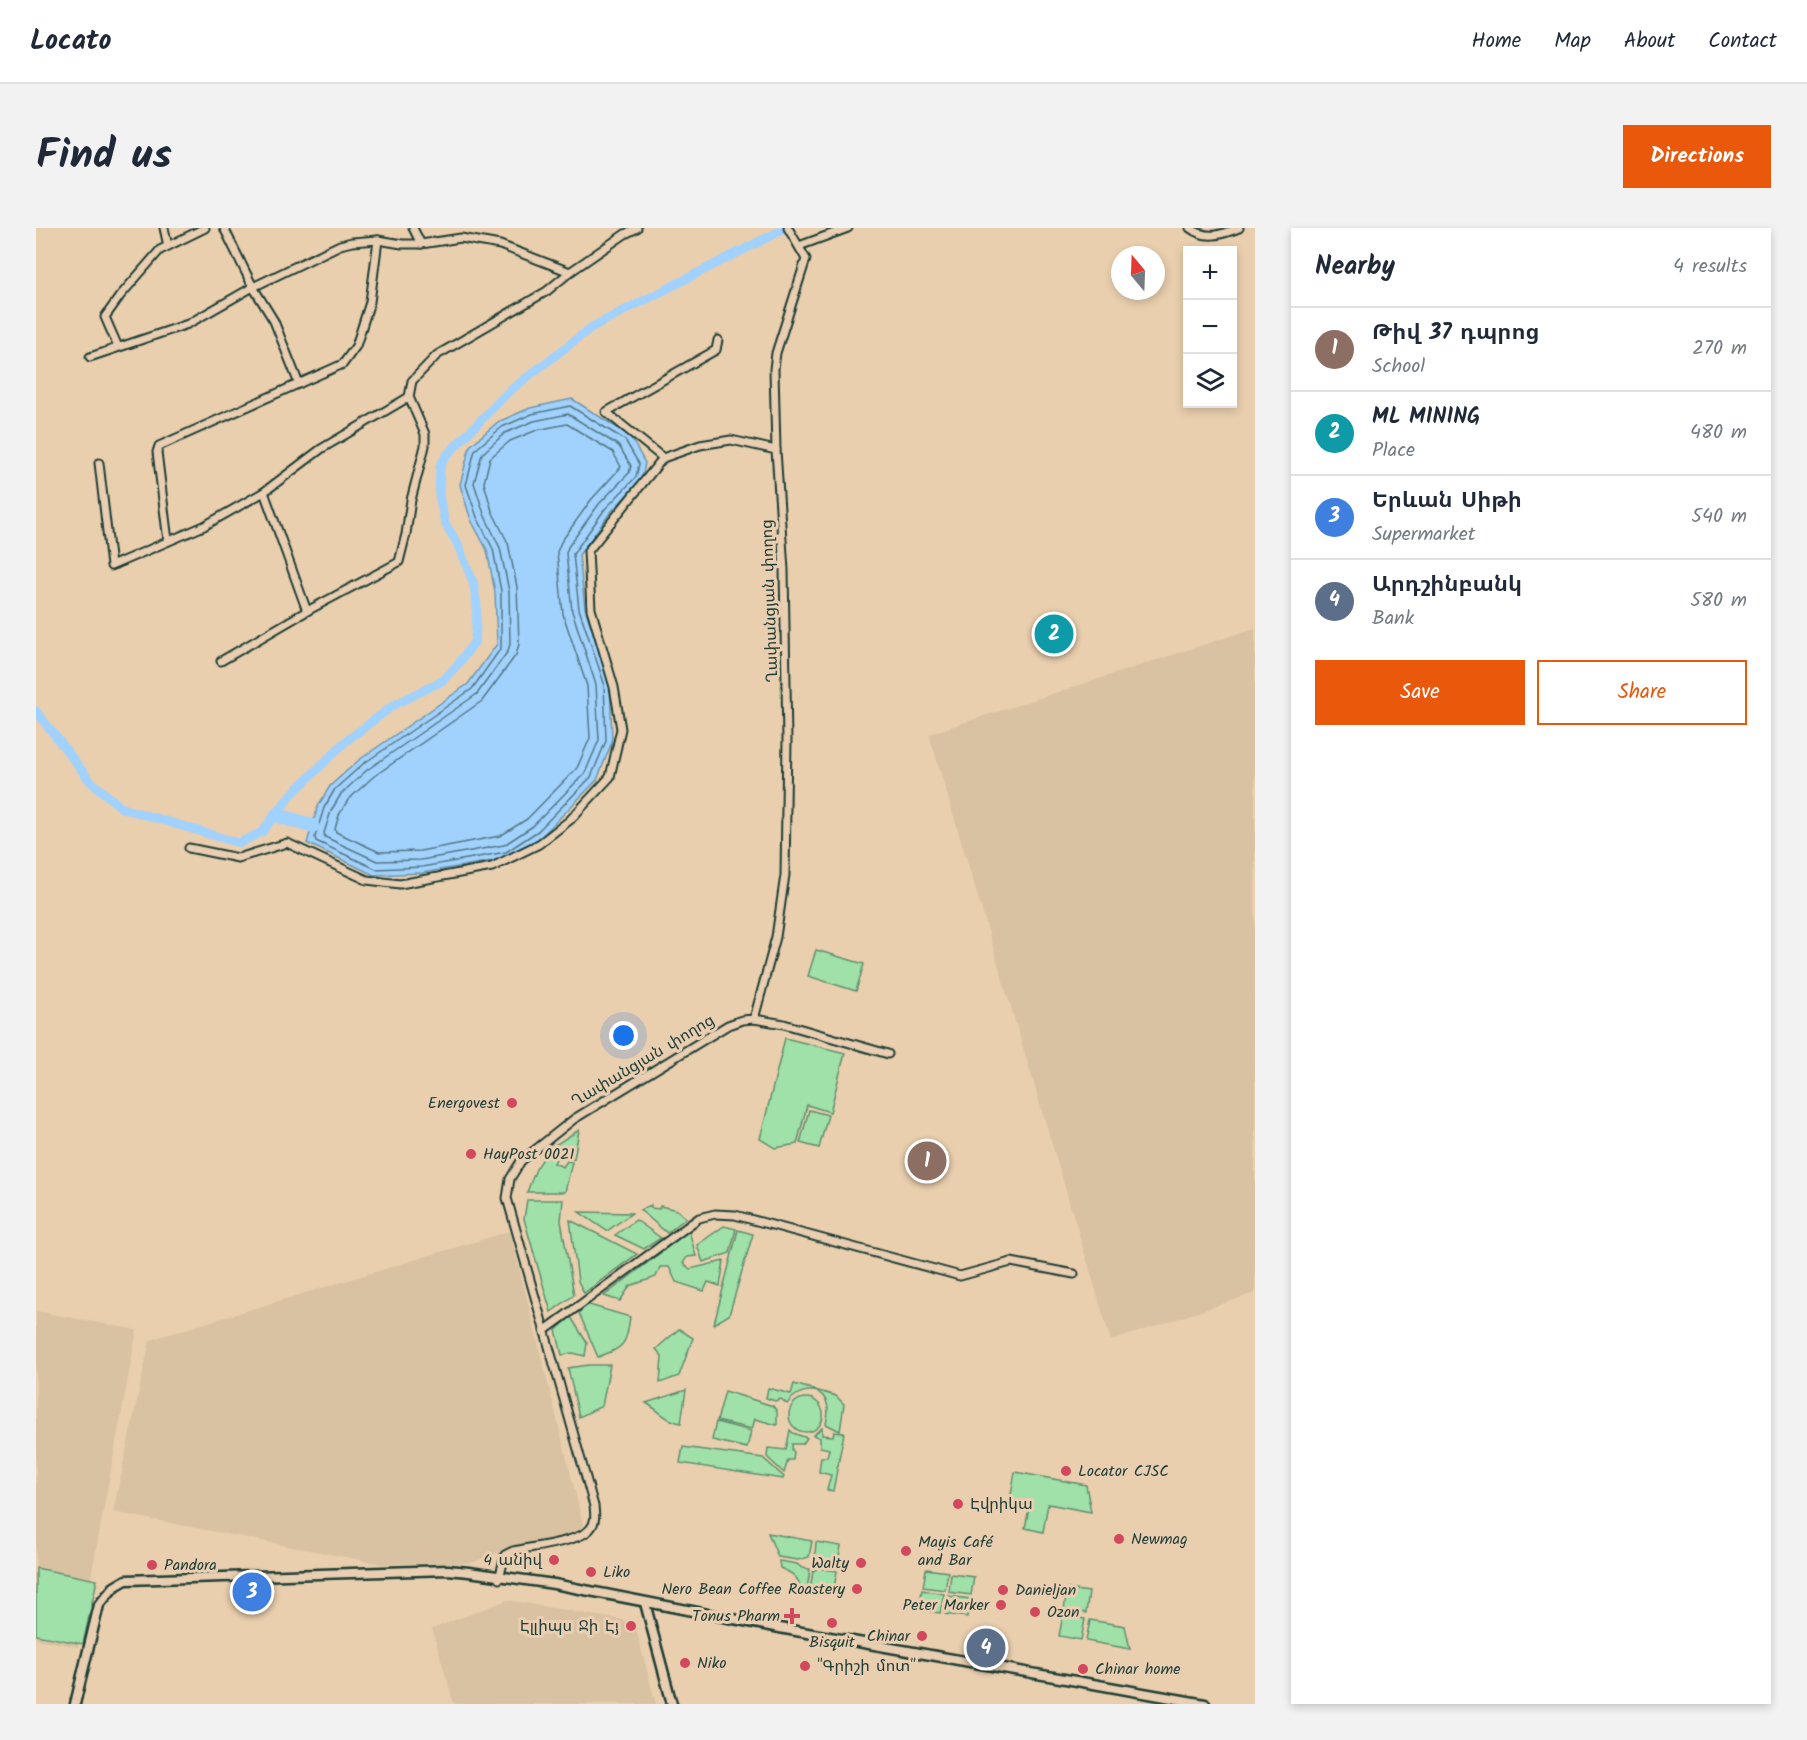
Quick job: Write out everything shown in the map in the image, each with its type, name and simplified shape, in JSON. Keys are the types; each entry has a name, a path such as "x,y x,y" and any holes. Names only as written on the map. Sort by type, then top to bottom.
{"street":[{"path":"164,228 168,246"},
{"path":"118,347 105,317 120,296 160,250 205,228"},
{"path":"224,228 253,287 274,321 299,384"},
{"path":"412,228 421,244"},
{"path":"221,661 307,611 399,562 411,500 425,446 425,434 409,397 412,381 437,355 547,291 570,272 637,228"},
{"path":"788,228 800,246 848,228"},
{"path":"1190,228 1201,235 1220,236 1239,228"},
{"path":"90,357 188,324 253,287 340,245 352,242 378,240 421,244 461,238 500,244 570,272"},
{"path":"168,541 157,452 159,446 343,364 356,346 370,302 378,240"},
{"name":"Ղափանցյան փողոց","path":"499,1577 505,1555 513,1551 580,1537 590,1530 595,1519 594,1506 507,1198 510,1179 521,1161 574,1119 716,1031 742,1020 754,1018 776,937 785,875 787,740 784,570 776,450 774,369 776,353 806,259 800,246"},
{"path":"663,458 606,412 716,350 718,340"},
{"path":"99,463 111,566 204,526 264,492 321,448 409,397"},
{"path":"189,848 238,858 287,843 367,880 400,884 492,867 539,844 570,820 610,777 621,729 614,687 591,609 588,551 663,458 700,445 731,440 776,450"},
{"path":"264,492 307,611"},
{"path":"754,1018 784,1024 888,1054"},
{"path":"544,1331 699,1218 715,1214 735,1215 960,1276 1011,1262 1074,1274"},
{"path":"78,1704 102,1610 115,1588 130,1583 447,1574 499,1577 1179,1703 1205,1704"},
{"path":"648,1605 672,1704"},
{"path":"648,1605 677,1704"}],"shaded area":[{"path":"1255,628 1255,1293 1111,1341 929,734"},
{"path":"510,1231 585,1532 511,1548 470,1563 381,1564 113,1512 150,1340"},
{"path":"36,1311 137,1330 78,1647 36,1639"},
{"path":"507,1600 634,1622 656,1704 454,1704 432,1629"}],"green space":[{"path":"816,950 864,964 856,991 808,976"},
{"path":"785,1038 845,1053 830,1112 807,1105 797,1144 775,1148 760,1139"},
{"path":"809,1110 828,1115 819,1148 800,1143"},
{"path":"579,1130 574,1159 558,1155 554,1163 563,1167 567,1161 572,1162 565,1192 527,1192 536,1169 550,1148"},
{"path":"527,1200 563,1200 561,1221 574,1295 551,1312 524,1219"},
{"path":"651,1205 651,1208 659,1209 660,1206 677,1210 686,1218 667,1233 640,1210"},
{"path":"579,1212 632,1213 607,1231"},
{"path":"570,1220 637,1254 584,1293 578,1281"},
{"path":"636,1220 661,1238 644,1249 615,1235"},
{"path":"724,1226 736,1229 730,1253 703,1262 697,1245"},
{"path":"738,1230 753,1234 729,1315 714,1324"},
{"path":"689,1231 696,1256 687,1257 683,1263 690,1269 724,1261 720,1286 708,1282 704,1291 676,1282 669,1267 660,1267 656,1277 630,1286 620,1301 604,1296"},
{"path":"586,1304 630,1317 623,1344 598,1357 579,1313"},
{"path":"571,1317 587,1343 585,1356 573,1353 562,1355 556,1330"},
{"path":"679,1329 693,1338 679,1376 660,1383 662,1356 656,1349"},
{"path":"610,1365 602,1406 579,1417 568,1368"},
{"path":"794,1384 836,1396 844,1404 840,1431 826,1424 828,1405 821,1394 806,1391 795,1396 787,1404 781,1399 775,1401 766,1398 768,1388 791,1394"},
{"path":"686,1390 681,1423 667,1418 646,1403"},
{"path":"725,1391 773,1406 777,1411 777,1425 755,1419 752,1429 717,1421"},
{"path":"806,1398 818,1403 823,1415 818,1427 806,1432 794,1427 789,1415 794,1403"},
{"path":"716,1422 751,1431 747,1448 712,1440"},
{"path":"822,1428 822,1435 833,1436 834,1432 844,1433 833,1491 827,1490 831,1475 819,1472 821,1457 827,1457 829,1449 820,1447 820,1438 813,1435"},
{"path":"790,1430 807,1438 803,1444 792,1444 793,1460 788,1460 784,1473 767,1457 768,1448 786,1450"},
{"path":"683,1447 763,1458 784,1477 783,1479 680,1463"},
{"path":"1015,1472 1086,1485 1091,1512 1048,1504 1043,1532 1025,1528 1030,1503 1010,1500"},
{"path":"768,1533 812,1541 809,1557 798,1560 778,1557"},
{"path":"816,1542 841,1546 837,1568 819,1565 815,1555"},
{"path":"779,1561 810,1569 807,1590 801,1589 794,1576 780,1568"},
{"path":"36,1568 97,1580 83,1644 36,1635"},
{"path":"818,1568 837,1571 833,1594 810,1590 813,1571"},
{"path":"926,1569 948,1572 945,1590 923,1587"},
{"path":"951,1574 974,1577 971,1595 949,1592"},
{"path":"1067,1589 1089,1592 1086,1613 1064,1610"},
{"path":"922,1590 944,1594 940,1613 926,1611 920,1603"},
{"path":"948,1596 970,1599 967,1617 945,1614"},
{"path":"1063,1615 1085,1619 1081,1640 1059,1636"},
{"path":"1090,1620 1125,1626 1130,1649 1086,1641"}],"water":[{"path":"572,399 630,436 645,463 642,479 610,513 579,555 585,608 610,682 612,742 597,780 542,836 509,858 422,873 374,875 307,843 318,806 330,786 359,760 468,684 497,644 495,592 487,550 471,520 460,485 470,446 498,422 530,408"}],"waterway":[{"path":"36,711 90,781 122,808 239,843 262,832 290,796 346,741 394,705 442,681 475,641 477,605 473,582 457,543 445,523 439,495 440,466 446,456 508,392 592,327 786,228"},
{"path":"277,815 312,826"}],"place":[{"name":"ML MINING","path":"1054,634"},
{"name":"Energovest","path":"512,1103"},
{"name":"HayPost 0021","path":"471,1154"},
{"name":"Թիվ 37 դպրոց","path":"927,1161"},
{"name":"Locator CJSC","path":"1066,1471"},
{"name":"Էվրիկա","path":"958,1504"},
{"name":"Newmag","path":"1119,1539"},
{"name":"Mayis Café and Bar","path":"906,1551"},
{"name":"4 անիվ","path":"554,1560"},
{"name":"Walty","path":"861,1563"},
{"name":"Pandora","path":"152,1565"},
{"name":"Liko","path":"591,1572"},
{"name":"Nero Bean Coffee Roastery","path":"857,1589"},
{"name":"Danieljan","path":"1003,1590"},
{"name":"Երևան Սիթի","path":"252,1592"},
{"name":"Peter Marker","path":"1001,1605"},
{"name":"Ozon","path":"1035,1612"},
{"name":"Tonus Pharm","path":"792,1616"},
{"name":"Bisquit","path":"832,1623"},
{"name":"Էլլիպս Ջի Էյ","path":"631,1626"},
{"name":"Chinar","path":"922,1636"},
{"name":"Արդշինբանկ","path":"986,1648"},
{"name":"Niko","path":"685,1663"},
{"name":"\"Գրիշի մոտ\"","path":"805,1666"},
{"name":"Chinar home","path":"1083,1669"}]}
